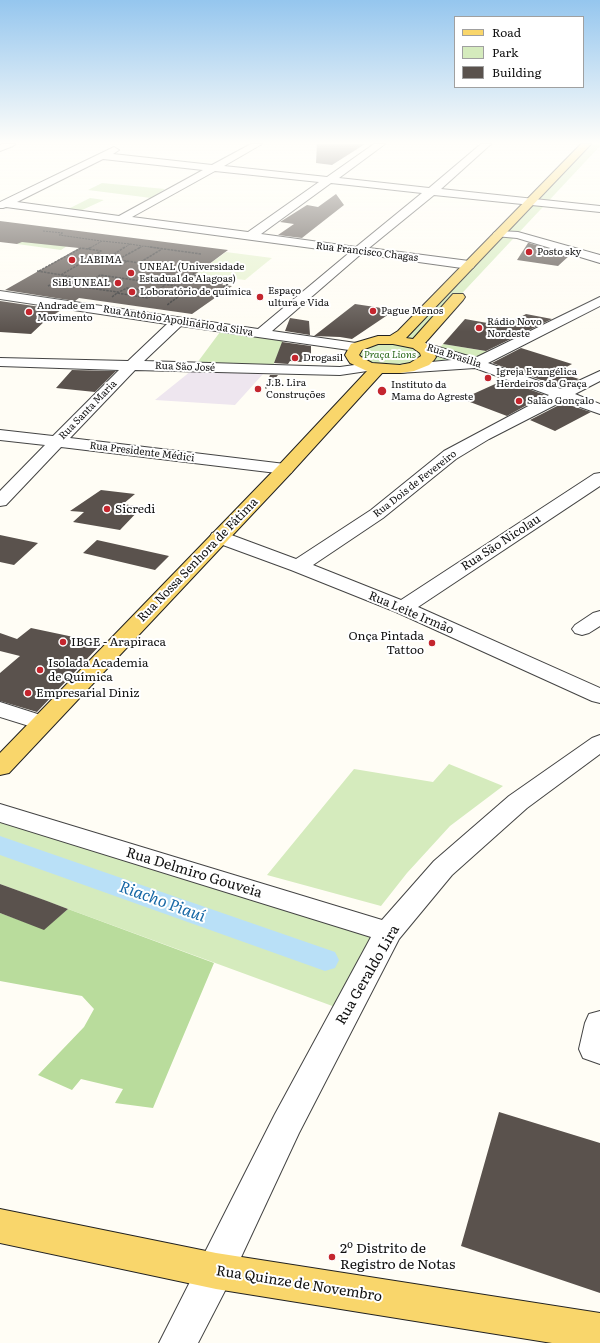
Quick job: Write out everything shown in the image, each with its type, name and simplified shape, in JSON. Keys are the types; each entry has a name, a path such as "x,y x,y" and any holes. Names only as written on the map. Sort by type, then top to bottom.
{"main road":[{"path":"393,340 403,334 525,207"},
{"path":"537,213 543,207"},
{"path":"508,244 528,224"},
{"path":"419,345 422,336 468,286"},
{"path":"393,340 419,345 427,351 429,357 424,362 414,367 372,371 355,360 352,355 356,347 372,341 393,340"},
{"name":"Rua Nossa Senhora de Fátima","path":"0,767 285,469 372,371"},
{"name":"Rua Quinze de Novembro","path":"0,1226 216,1271 600,1332"}],"street":[{"name":"Rua Francisco Chagas","path":"41,207 248,237 468,266"},
{"path":"121,219 143,207"},
{"path":"248,237 291,207"},
{"path":"260,334 412,207"},
{"path":"579,207 600,209"},
{"path":"499,234 518,234 600,259"},
{"name":"Rua Antônio Apolinário da Silva","path":"0,295 356,347"},
{"path":"400,369 476,363 600,302"},
{"name":"Rua Santa Maria","path":"0,501 132,365 178,321"},
{"name":"Rua Brasília","path":"419,345 476,363 600,409"},
{"name":"Rua São José","path":"0,362 363,372 372,371"},
{"name":"Rua Dois de Fevereiro","path":"298,566 377,514 450,455 483,436 600,375"},
{"name":"Rua Presidente Médici","path":"0,435 285,469"},
{"name":"Rua São Nicolau","path":"403,608 600,478"},
{"name":"Rua Leite Irmão","path":"219,537 298,566 403,608 600,696"},
{"path":"582,629 600,617"},
{"path":"0,709 42,723"},
{"name":"Rua Geraldo Lira","path":"178,1343 216,1271 287,1124 388,932 443,868 518,802 600,743"},
{"name":"Rua Delmiro Gouveia","path":"0,813 388,932"},
{"path":"600,1023 594,1049 600,1052"}],"path":[{"path":"43,230 63,233 59,235 201,254"},
{"path":"87,249 102,241"},
{"path":"108,258 130,244"},
{"path":"119,260 142,246"},
{"path":"61,275 101,251 81,248 38,272 93,280"},
{"path":"93,256 139,262 162,249"},
{"path":"120,266 127,261"},
{"path":"151,270 156,266 173,268"},
{"path":"166,284 148,298 81,287 100,275 166,284 217,292 232,280 193,275 194,274"},
{"path":"46,287 66,276"},
{"path":"107,300 127,288 156,292"},
{"path":"163,308 190,288"}],"shaded area":[{"path":"191,371 263,374 235,405 155,400"}],"green space":[{"path":"73,207 89,207 80,211 66,210"},
{"name":"Praça Lions","path":"526,207 543,207 422,336 417,344 437,351 443,344 498,353 476,363 387,369 355,360 356,347 403,334"},
{"path":"43,231 67,246 61,250 17,244"},
{"path":"226,252 272,258 245,280 196,274"},
{"path":"220,332 283,341 273,366 197,363"},
{"path":"449,764 503,786 450,826 407,873 381,906 267,875 354,769 433,782"},
{"path":"0,813 388,932 346,1011 0,884"},
{"path":"68,909 214,963 153,1108 115,1103 123,1089 81,1079 72,1090 38,1075 84,1027 94,1009 82,996 0,981 0,913 44,929"}],"building":[{"path":"304,207 342,207 302,238 278,235 294,224 280,222"},
{"name":"UNEAL (Universidade Estadual de Alagoas)","path":"0,221 228,250 193,276 227,281 222,285 232,286 192,314 79,298 75,301 5,290 79,248 22,242 17,244 0,242"},
{"path":"528,243 570,255 558,266 517,260"},
{"name":"Andrade em Movimento","path":"0,301 61,310 46,320 31,334 0,332"},
{"path":"355,304 395,310 352,339 314,336"},
{"path":"526,314 552,319 486,351 443,344 465,319 504,326"},
{"path":"290,318 309,321 310,335 285,331"},
{"path":"282,342 311,346 311,358 301,362 290,361 288,364 274,363"},
{"path":"521,348 572,364 557,372 579,379 561,387 492,363"},
{"path":"72,370 116,371 95,392 56,388"},
{"path":"270,375 278,375 266,389 265,388"},
{"path":"504,380 545,395 507,416 462,399"},
{"path":"563,403 591,412 555,431 530,420"},
{"name":"Sicredi","path":"101,490 135,494 123,504 142,507 120,530 73,522 84,512 70,511"},
{"path":"0,535 38,543 14,565 0,562"},
{"path":"97,540 169,556 155,570 83,553"},
{"path":"31,628 102,643 37,712 0,701 0,673 20,656 0,651 0,633 17,639"},
{"path":"0,884 68,909 44,930 0,913"},
{"path":"499,1112 600,1143 600,1293 461,1246"}],"waterway":[{"name":"Riacho Piauí","path":"0,845 325,960"}],"place":[{"name":"Posto sky","path":"529,252"},
{"name":"LABIMA","path":"72,260"},
{"name":"UNEAL (Universidade Estadual de Alagoas)","path":"131,273"},
{"name":"SiBi UNEAL","path":"118,283"},
{"name":"Loboratório de química","path":"132,292"},
{"name":"Espaço ultura e Vida","path":"260,297"},
{"name":"Pague Menos","path":"373,311"},
{"name":"Andrade em Movimento","path":"29,312"},
{"name":"Rádio Novo Nordeste","path":"479,328"},
{"name":"Drogasil","path":"295,358"},
{"name":"Igreja Evangélica Herdeiros da Graça","path":"488,378"},
{"name":"J.B. Lira Construções","path":"258,389"},
{"name":"Instituto da Mama do Agreste","path":"382,391"},
{"name":"Salão Gonçalo","path":"519,401"},
{"name":"Sicredi","path":"107,509"},
{"name":"IBGE - Arapiraca","path":"63,642"},
{"name":"Onça Pintada Tattoo","path":"432,643"},
{"name":"Isolada Academia de Química","path":"40,670"},
{"name":"Empresarial Diniz","path":"28,693"},
{"name":"2º Distrito de Registro de Notas","path":"332,1257"}]}
